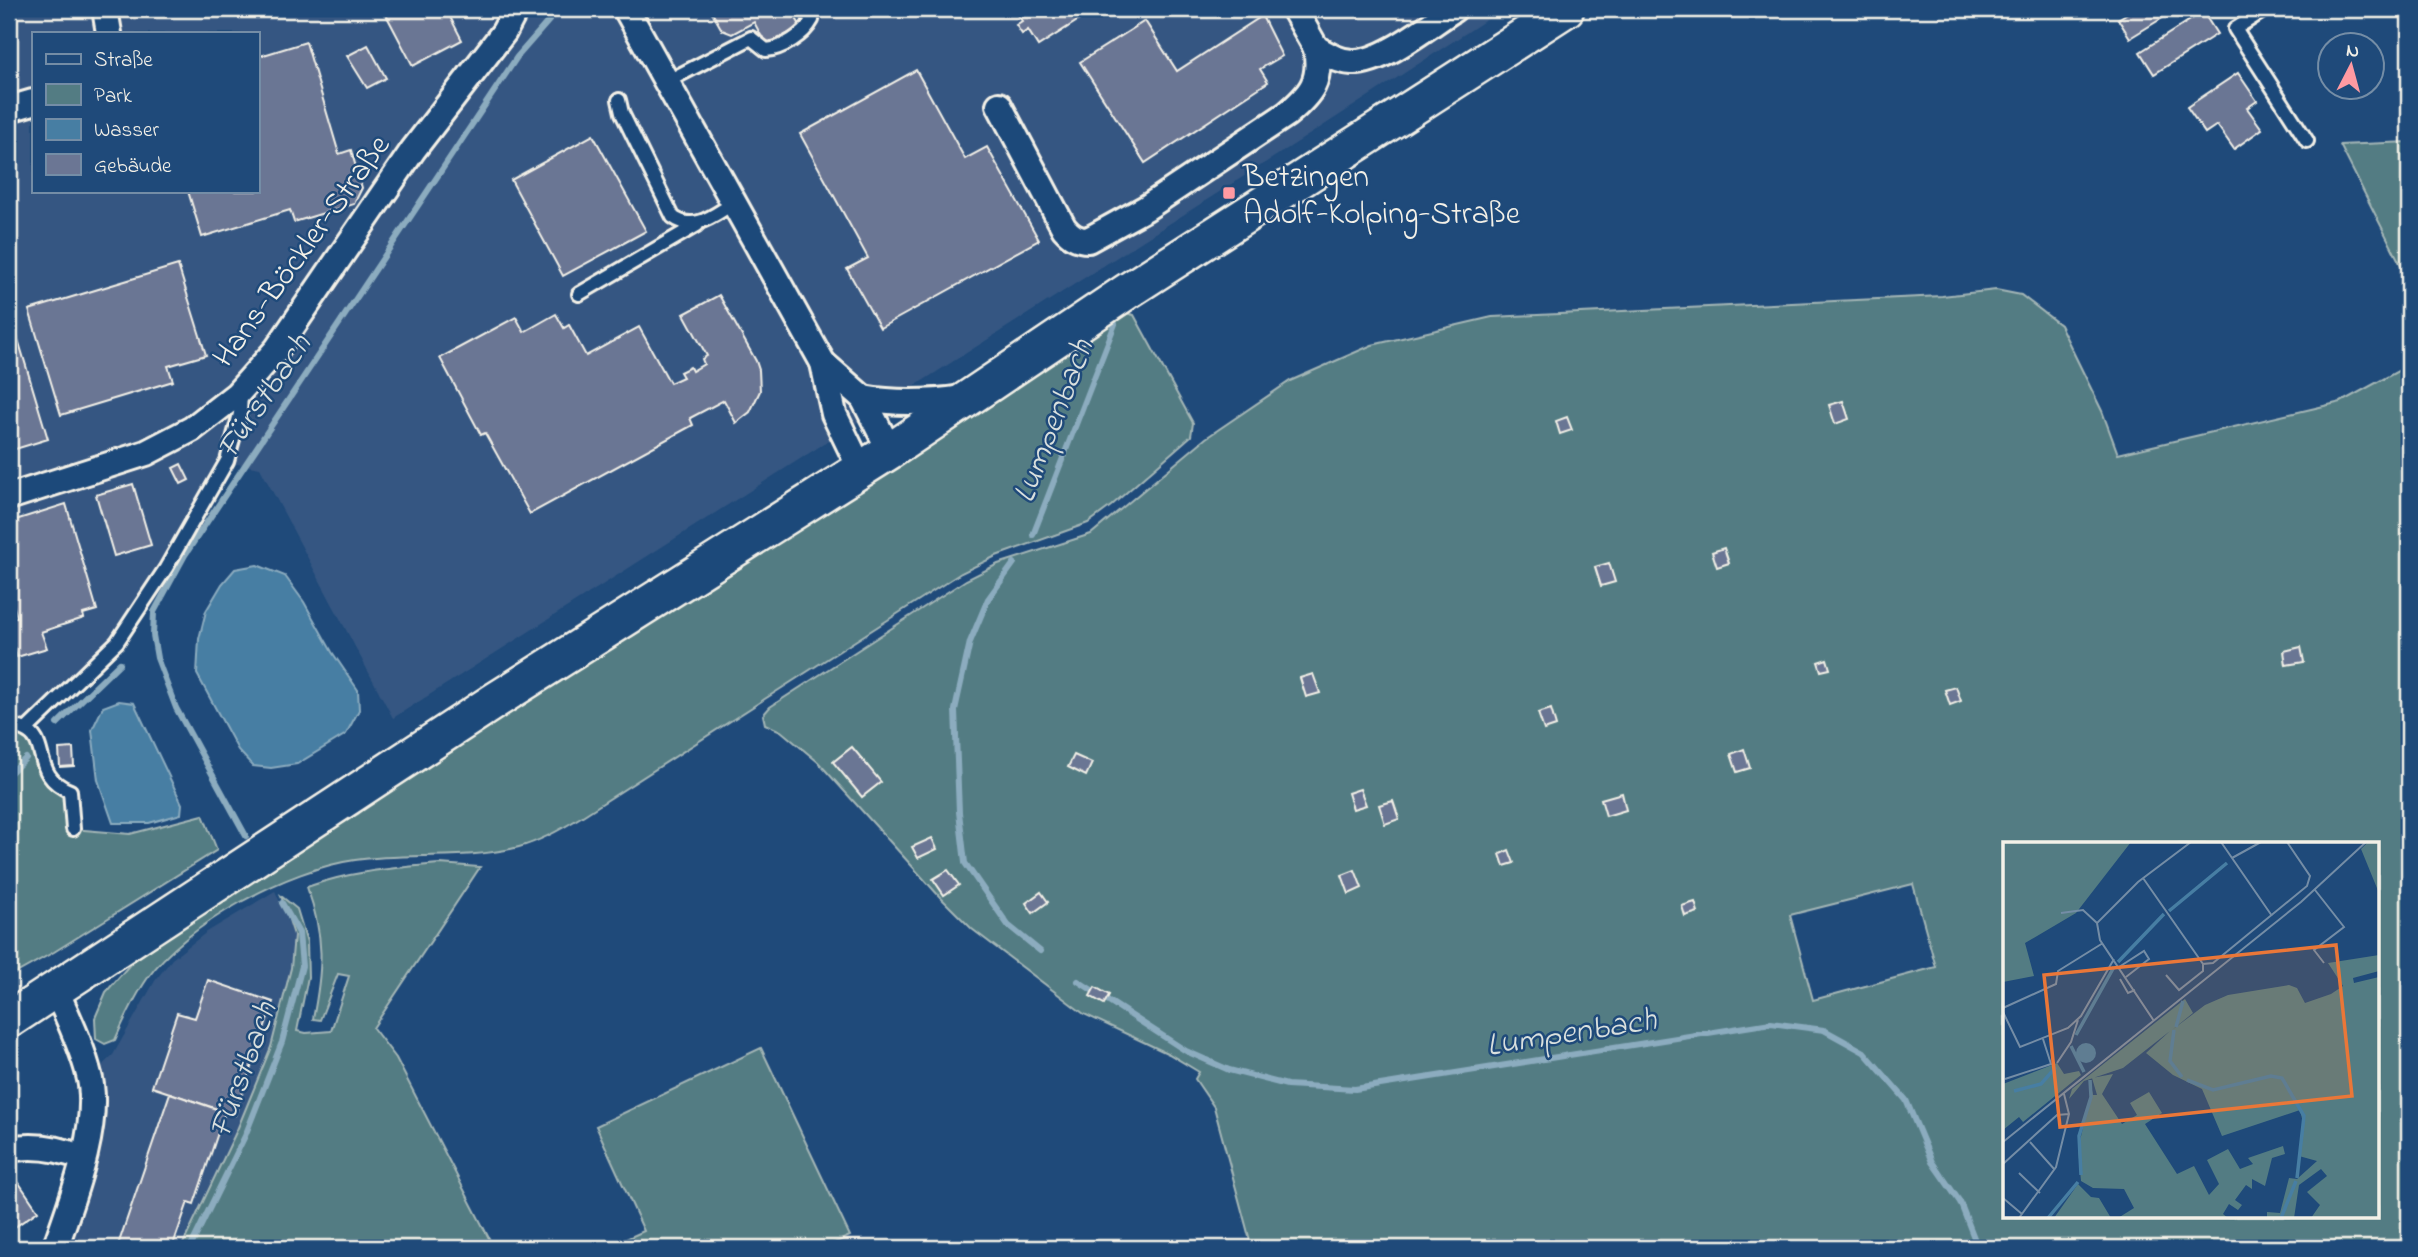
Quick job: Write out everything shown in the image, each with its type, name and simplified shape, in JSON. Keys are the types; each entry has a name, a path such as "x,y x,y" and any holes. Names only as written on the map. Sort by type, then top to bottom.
{"main road":[{"path":"9,1020 496,700 861,470 1149,277 1566,9"}],"street":[{"path":"105,9 108,32"},
{"name":"Hans-Böckler-Straße","path":"9,497 146,453 192,429 242,390 278,349 413,150 503,32 516,9"},
{"path":"626,9 823,363 834,414 861,470"},
{"path":"999,105 1064,228 1079,240 1088,240 1146,208 1304,100 1315,83 1319,65 1316,48 1294,9"},
{"path":"1316,48 1344,61 1372,59 1454,9"},
{"path":"9,109 32,102"},
{"path":"823,363 863,398 890,451"},
{"path":"863,398 893,403 925,403 970,396"},
{"path":"55,1248 83,1158 93,1100 90,1077 56,990"},
{"path":"9,1149 44,1147 83,1158"}],"lane":[{"path":"666,82 751,38 766,50 775,50 807,30 812,20 805,9"},
{"path":"2266,9 2235,29 2307,141"},
{"path":"620,100 622,113 673,217 685,224 701,223"},
{"path":"579,293 734,203"},
{"path":"26,730 117,642 166,568 227,461 240,414 242,390"},
{"path":"9,725 26,730 36,739 48,776 56,786 70,791 73,829"}],"shaded area":[{"path":"9,9 1503,9 393,718 260,468 227,462 117,642 26,730 9,742"},
{"path":"275,891 294,935 291,968 271,1047 237,1130 181,1248 55,1248 90,1077 113,1055 155,981 172,959 207,932"}],"green space":[{"path":"2409,142 2409,281 2340,145"},
{"path":"1996,290 2021,295 2060,325 2102,411 2118,454 2341,402 2409,365 2409,1248 1252,1248 1214,1107 1195,1079 1199,1072 1169,1054 1084,1014 972,929 818,762 781,731 765,724 763,715 770,707 966,580 998,564 1091,534 1206,438 1290,381 1372,345 1492,317 1942,296","holes":["1913,884 1936,967 1813,1000 1790,915"]},
{"path":"1125,313 1134,315 1193,423 1191,436 1088,523 996,556 961,573 581,817 543,838 519,847 479,854 375,858 329,865 270,887 241,902 186,938 164,958 142,986 115,1040 105,1044 96,1039 95,1018 106,992 132,962 279,861 358,814 395,784"},
{"path":"26,730 48,776 70,791 73,829 130,834 203,815 217,850 54,952 9,977 9,742"},
{"path":"440,864 480,867 373,1028 396,1058 494,1248 181,1248 237,1130 271,1047 291,968 294,935 281,896 297,909 307,942 308,977 297,1031 331,1031 349,976 338,974 320,1020 313,1019 319,984 320,953 317,922 307,887 356,874"},
{"path":"761,1048 850,1236 823,1248 606,1248 644,1231 596,1126"}],"water":[{"path":"257,565 285,576 358,690 359,710 346,734 297,764 271,768 253,766 238,750 197,674 199,639 206,611 222,584 235,569"},
{"path":"119,701 134,703 182,804 181,814 149,823 113,823 98,780 92,730 103,707"}],"building":[{"path":"383,9 446,9 462,40 413,66"},
{"path":"710,9 791,9 801,27 766,45 754,22 732,34 722,30"},
{"path":"1014,9 1096,9 1038,46 1028,30 1022,34 1016,25 1022,21"},
{"path":"2134,9 2177,9 2130,38 2118,19"},
{"path":"2203,12 2217,34 2154,74 2140,52"},
{"path":"1262,16 1282,56 1260,69 1268,82 1145,163 1080,62 1145,21 1177,71"},
{"path":"306,42 339,154 351,150 362,188 354,204 294,222 290,210 202,237 188,192 259,192 259,56"},
{"path":"368,45 386,78 367,88 347,56"},
{"path":"916,70 965,159 987,147 1039,240 880,328 847,269 868,258 800,134"},
{"path":"2238,73 2257,101 2247,108 2262,129 2234,149 2217,125 2205,133 2187,107"},
{"path":"593,135 646,231 563,276 511,180"},
{"path":"178,265 206,355 168,366 173,381 61,415 29,310"},
{"path":"719,295 759,370 760,391 750,412 736,423 724,400 690,418 693,425 530,514 485,433 481,435 440,358 516,317 524,332 556,314 564,328 569,325 586,356 639,327 670,383 683,377 680,372 690,367 692,371 704,364 702,359 707,356 684,314"},
{"path":"9,316 48,439 9,451"},
{"path":"1843,401 1849,419 1835,424 1829,405"},
{"path":"1567,417 1572,430 1560,434 1556,421"},
{"path":"181,464 189,480 181,484 173,468"},
{"path":"133,484 151,545 114,556 96,495"},
{"path":"66,504 97,610 83,614 84,618 41,632 47,648 17,657 9,628 12,627 10,619 17,617 9,590 9,522"},
{"path":"1724,548 1729,563 1717,567 1712,552"},
{"path":"1609,563 1615,582 1601,586 1595,567"},
{"path":"2301,647 2304,662 2286,665 2284,651"},
{"path":"1827,659 1830,669 1821,671 1818,662"},
{"path":"1313,674 1320,693 1306,697 1300,678"},
{"path":"1956,687 1961,701 1950,705 1945,690"},
{"path":"1551,709 1556,726 1544,730 1538,713"},
{"path":"852,747 881,782 862,797 833,762"},
{"path":"73,748 74,766 60,767 59,749"},
{"path":"1744,749 1750,768 1737,772 1731,754"},
{"path":"1074,755 1092,763 1086,776 1068,767"},
{"path":"1360,789 1366,805 1353,809 1348,793"},
{"path":"1622,793 1626,810 1606,816 1601,799"},
{"path":"1393,801 1399,819 1385,824 1379,805"},
{"path":"932,838 937,849 918,858 912,847"},
{"path":"1509,850 1514,863 1504,866 1500,854"},
{"path":"948,870 959,885 944,895 933,879"},
{"path":"1355,870 1362,888 1349,894 1342,875"},
{"path":"1041,892 1048,902 1033,913 1026,903"},
{"path":"1695,902 1698,912 1685,916 1682,906"},
{"path":"208,980 273,1002 235,1115 152,1087 177,1013 195,1018"},
{"path":"1095,987 1109,995 1104,1004 1090,996"},
{"path":"170,1093 225,1112 194,1204 188,1202 172,1248 117,1248"},
{"path":"15,1177 38,1211 9,1231 9,1181"}],"waterway":[{"name":"Fürstbach","path":"246,836 176,708 157,658 153,635 154,612 185,555 517,57 559,9"},
{"name":"Lumpenbach","path":"1033,535 1115,324"},
{"name":"Lumpenbach","path":"1014,563 988,599 970,642 955,710 959,812 965,863 1008,925 1040,951"},
{"path":"57,724 120,663"},
{"path":"9,774 26,758"},
{"name":"Fürstbach","path":"190,1248 245,1136 282,1042 302,966 299,933 282,903"},
{"name":"Lumpenbach","path":"1078,981 1186,1051 1229,1070 1287,1085 1355,1089 1771,1023 1824,1030 1864,1052 1906,1100 1932,1162 1960,1202 1978,1248"}],"place":[{"name":"Betzingen Adolf-Kolping-Straße","path":"1229,193"}]}
